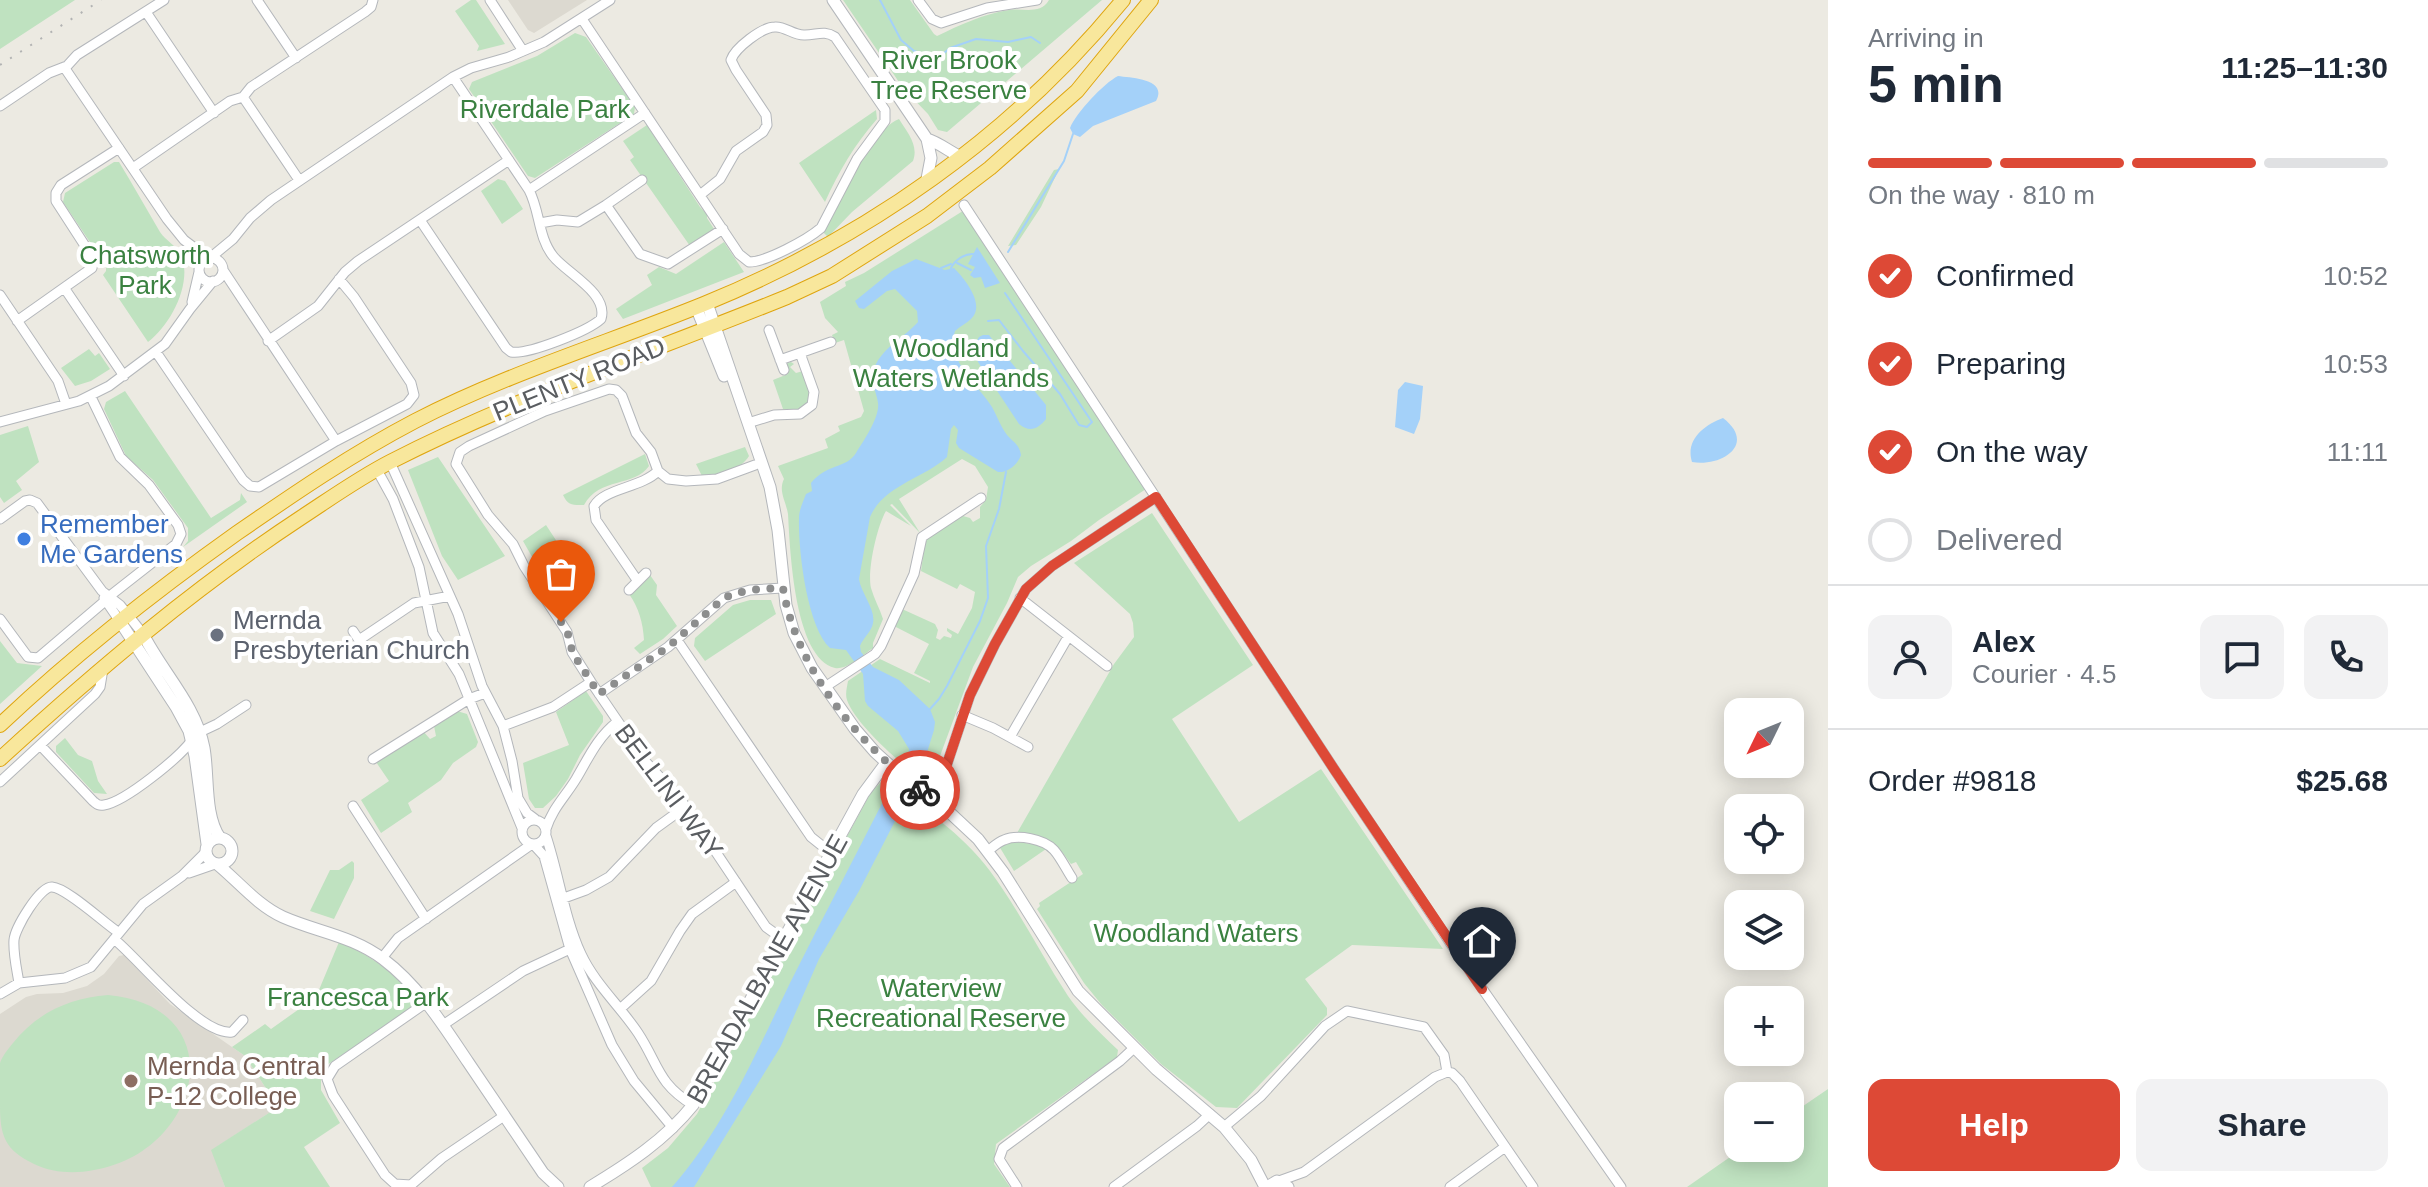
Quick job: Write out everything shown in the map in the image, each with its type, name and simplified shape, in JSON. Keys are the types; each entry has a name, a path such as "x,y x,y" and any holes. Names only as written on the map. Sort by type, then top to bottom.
{"highway":[{"name":"PLENTY ROAD","path":"0,725 123,617 319,476 415,421 485,388 551,360 701,305 808,257 886,212 961,157 1068,63 1123,0"},
{"name":"PLENTY ROAD","path":"0,759 137,638 277,534 390,462 472,422 832,276 942,205 990,168 1077,91 1151,0"}],"street":[{"path":"0,106 46,77 66,70 77,55 164,0"},
{"path":"257,0 296,58"},
{"path":"244,99 251,87 367,11 373,0"},
{"path":"493,0 526,50"},
{"path":"190,309 202,262 233,239 260,208 453,77 560,34 610,0"},
{"path":"833,0 927,139 931,158 926,185"},
{"path":"918,0 932,19 941,23 977,10 1037,0"},
{"path":"146,12 214,113"},
{"path":"582,19 700,195 743,258 751,262 813,235 824,225 849,171 885,121 883,105 835,37 826,32 798,35 781,27 772,27 734,52 733,64 766,115 767,125 763,132 736,151 720,179 700,195"},
{"path":"66,70 184,240 204,279 229,287 239,297"},
{"path":"420,220 511,352 519,353 589,327 602,316 600,305 584,283 552,254 529,190 453,77"},
{"path":"133,168 233,100 244,99"},
{"path":"244,99 299,180"},
{"path":"529,190 645,113"},
{"path":"927,139 961,157"},
{"path":"17,321 90,271 93,263 89,252 56,201 56,193 61,185 119,148"},
{"path":"268,341 311,311 358,261 509,160"},
{"path":"540,223 557,220 578,222 642,180"},
{"path":"606,205 640,254 664,264 670,264 723,229"},
{"path":"964,205 1451,944 1621,1187"},
{"path":"0,422 91,397 156,352 214,281 221,277 233,239"},
{"path":"184,240 209,258 219,261 239,297 336,441"},
{"path":"156,352 243,480 250,486 259,487 336,441 407,404 414,395 411,383 339,279"},
{"path":"65,289 124,376"},
{"path":"333,289 361,308"},
{"path":"0,295 58,381 66,404"},
{"path":"701,305 770,487 783,588 794,633 802,650 865,741 886,763 965,826 988,851 1073,985 1156,1069 1224,1127 1257,1169 1278,1185 1304,1172 1428,1081 1447,1072 1460,1081 1533,1187"},
{"path":"769,330 782,365 800,353 831,342"},
{"path":"745,425 774,415 793,416 809,409 814,401 814,392 800,353"},
{"name":"BELLINI WAY","path":"658,471 651,452 636,433 622,396 613,389 545,411 469,446 457,456 457,468 498,529 513,544 567,632 572,652 617,722 645,761 685,807 762,921 786,937"},
{"path":"0,619 28,657 38,658 106,596 176,544 181,534 149,485 120,457 91,397"},
{"path":"390,462 450,596 485,693 503,726 518,798 527,813 542,823 546,833 581,953 591,972 650,1052 665,1083 693,1105"},
{"path":"637,580 596,520 593,511 595,502 644,482 658,471 674,481 708,481 759,464"},
{"path":"377,470 393,499 419,567 433,633 459,674 525,841 544,856 570,949 612,1045 634,1081 673,1128"},
{"path":"932,799 982,668 1020,598 1052,566 1156,497"},
{"path":"825,687 875,654 881,646 914,574 922,537 981,498"},
{"path":"0,519 25,501 37,503 137,638 182,718 196,736 207,765 212,823 220,838 231,845 231,858 239,884"},
{"path":"629,590 646,573"},
{"path":"599,694 677,640 724,598 750,590 783,588"},
{"path":"353,631 362,644 406,608 450,596"},
{"path":"1020,598 1107,666"},
{"path":"1010,737 1068,637"},
{"path":"677,640 811,837 831,853"},
{"path":"0,782 95,694 100,687 103,667"},
{"path":"503,726 553,707 591,682"},
{"path":"373,759 469,699 485,693"},
{"path":"40,745 94,802 109,804 146,782 179,756 196,736 246,705"},
{"path":"962,715 1028,747"},
{"path":"382,958 398,938 509,858 541,842 555,806 600,737 617,722"},
{"path":"196,736 195,756 208,859 256,900 283,917 344,937 382,958 401,974 427,1002 543,1173 558,1187"},
{"path":"179,756 195,756"},
{"name":"BREADALBANE AVENUE","path":"590,1187 645,1151 673,1128 693,1105 869,784 886,763"},
{"path":"353,806 426,919"},
{"path":"509,858 527,822 555,806"},
{"path":"564,898 609,877 656,828 685,807"},
{"path":"0,994 19,983 75,975 91,967 143,904 182,876 213,839 220,838"},
{"path":"988,851 1003,840 1035,840 1055,851 1072,878"},
{"path":"182,876 225,863 231,858"},
{"path":"620,1009 651,981 692,914 704,902 736,882"},
{"path":"19,983 15,935 39,894 44,888 53,887 70,895 116,936 172,998 219,1031 232,1032 243,1020"},
{"path":"443,1025 511,978 570,949"},
{"path":"427,1002 335,1066 327,1079 329,1088 385,1175 395,1184 411,1185 442,1158 504,1116"},
{"path":"1224,1127 1261,1096 1325,1026 1347,1011 1422,1025 1444,1055 1447,1072"},
{"path":"1017,1187 999,1159 1003,1148 1134,1048"},
{"path":"1114,1187 1210,1114"},
{"path":"1450,1187 1505,1147"},
{"path":"543,1173 548,1187"}],"shaded area":[{"path":"508,0 587,0 534,33 528,30"},
{"name":"Mernda Central P-12 College","path":"124,955 170,1004 245,1056 278,1107 212,1150 225,1187 0,1187 0,1014 26,997 63,993 87,986 104,974 119,956"}],"green space":[{"path":"0,0 75,0 0,49"},
{"path":"476,0 505,44 477,51 479,46 455,11"},
{"name":"River Brook Tree Reserve","path":"843,0 910,0 937,36 990,14 1041,8 1049,0 1102,0 947,132 938,130 928,114 903,88"},
{"name":"Riverdale Park","path":"575,33 586,37 635,107 634,114 535,178 528,176 469,89 472,82 537,56"},
{"path":"876,110 877,119 848,158 825,202 799,163"},
{"path":"899,119 913,144 913,161 852,212 828,237 823,232 855,169 876,138"},
{"path":"647,125 714,229 690,246 630,160 634,157 623,141"},
{"name":"Chatsworth Park","path":"114,162 119,162 160,232 181,255 184,266 178,302 165,325 148,342 103,275 106,266 63,202 65,193"},
{"path":"1059,169 1041,207 1016,245 1008,246 1054,170"},
{"path":"498,179 505,181 523,209 502,224 481,191"},
{"name":"Woodland Waters Wetlands","path":"966,209 1149,487 1018,577 973,667 935,776 927,784 860,722 847,700 848,681 880,659 930,683 914,673 929,644 894,626 902,609 935,624 938,630 936,638 940,640 944,636 951,638 947,628 958,634 972,608 975,592 960,584 957,589 921,571 925,542 930,535 963,516 973,522 980,518 980,507 986,500 988,487 975,466 962,459 899,499 920,533 890,505 911,526 886,511 879,527 870,580 883,619 873,648 850,664 835,668 821,660 803,624 793,575 788,514 782,492 784,479 778,466 828,448 825,439 840,431 838,426 861,417 864,411 844,340 835,343 832,335 838,332 825,318 820,302 846,286 845,282"},
{"path":"724,242 744,272 623,319 616,309 652,285 647,275 659,267 676,274"},
{"path":"89,349 95,356 99,353 110,369 91,381 75,386 61,368"},
{"path":"785,364 794,364 790,367 796,373 803,371 811,395 809,404 799,411 783,409 773,380 788,374"},
{"path":"125,391 211,518 240,500 241,493 247,502 183,547 188,541 188,528 153,480 126,456 104,409 106,402"},
{"path":"28,426 39,462 16,481 22,490 4,503 0,497 0,435"},
{"path":"745,447 749,456 741,465 728,471 702,476 696,464"},
{"path":"645,454 649,466 643,473 599,490 584,505 571,504 565,499 563,495"},
{"path":"438,457 505,556 458,580 442,556 408,470"},
{"name":"Woodland Waters","path":"1152,513 1253,665 1172,719 1239,822 1321,769 1443,949 1352,945 1305,979 1327,1008 1327,1015 1237,1108 1216,1107 1161,1064 1084,983 1037,909 1039,903 1083,874 1076,862 1071,864 1049,840 1017,833 1114,664 1134,637 1130,614 1074,563"},
{"path":"546,525 569,560 544,578 523,541"},
{"path":"650,575 657,585 656,595 677,626 640,654 634,648 644,640 643,628 629,594"},
{"path":"750,600 771,600 776,614 705,661 694,646 695,638 733,605"},
{"path":"0,641 17,663 42,666 0,704"},
{"path":"586,691 603,716 603,722 556,796 543,808 535,808 529,799 523,763 569,745 556,712"},
{"path":"457,711 467,714 478,742 476,747 453,763 441,780 408,803 412,812 381,833 361,800 389,781 376,762 423,731 430,739 436,736 434,726"},
{"path":"65,738 78,755 92,761 98,781 107,794 94,793 56,752 56,746"},
{"name":"Waterview Recreational Reserve","path":"885,778 940,821 979,857 1011,901 1068,996 1118,1050 1117,1057 996,1144 994,1164 1010,1187 651,1187 642,1168 668,1148 697,1114 871,792"},
{"path":"1018,842 1046,849 1014,871 999,846"},
{"path":"352,861 354,878 334,919 310,911 330,870 339,870"},
{"name":"Francesca Park","path":"339,942 360,952 393,975 415,1003 411,1009 321,1069 321,1090 340,1123 304,1147 330,1187 225,1187 211,1150 278,1107 245,1056 232,1047 265,1024 271,1029 316,997"},
{"path":"108,995 149,1005 175,1025 188,1051 189,1081 179,1110 159,1137 131,1158 86,1171 64,1172 41,1167 16,1153 3,1134 0,1117 1,1060 23,1032 44,1015 68,1003"},
{"path":"1828,1089 1828,1187 1687,1187 1724,1161 1804,1162 1804,1105"}],"water":[{"path":"1118,76 1153,84 1157,88 1156,101 1093,126 1080,137 1073,134 1070,128 1078,115 1098,92"},
{"path":"977,247 1000,283 985,288 981,277 970,275 975,267 968,264"},
{"path":"916,259 945,270 954,268 972,292 975,313 955,331 955,352 1021,455 1012,467 998,472 959,448 956,443 958,430 954,425 947,457 885,497 870,517 859,579 873,623 860,646 861,652 873,667 899,680 930,709 935,722 934,730 919,778 907,769 909,749 898,731 865,701 863,674 846,650 830,648 815,623 802,567 799,518 806,494 812,491 811,483 823,472 847,462 863,442 878,409 872,380 876,364 918,322 917,311 895,289 887,291 864,309 859,308 855,301 892,271"},
{"path":"983,335 989,335 1046,405 1046,419 1037,427 1030,429 1019,424 978,362 974,346"},
{"path":"1405,382 1423,386 1420,419 1414,434 1395,427 1398,390"},
{"path":"1723,418 1737,437 1732,452 1714,461 1692,462 1691,447 1698,434"},
{"path":"893,782 909,794 859,891 819,959 781,1046 694,1187 672,1187 708,1140 738,1089"}],"waterway":[{"path":"880,0 901,40 914,51 930,56 943,54 950,48 976,39 1008,42 1031,37 1040,43"},
{"path":"1008,252 1064,161 1073,134"},
{"path":"951,268 961,258 974,254"},
{"path":"957,263 971,270"},
{"path":"941,268 951,264"},
{"path":"988,321 999,320 1060,394 1079,425 1087,427 1092,422 1005,293"},
{"path":"930,709 947,686 980,621 988,598 986,546 999,509 1006,472"}],"railway":[{"path":"0,65 101,0"}],"way so far":[{"path":"561,622 570,638 572,652 599,694 668,647 724,598 750,590 783,588 794,633 812,668 865,741 920,790"}],"place":[{"name":"Remember Me Gardens","path":"24,539"},
{"name":"Mernda Presbyterian Church","path":"217,635"},
{"name":"Mernda Central P-12 College","path":"131,1081"}],"route":[{"path":"920,790 932,799 982,668 1026,589 1052,566 1156,497 1482,989"}]}
